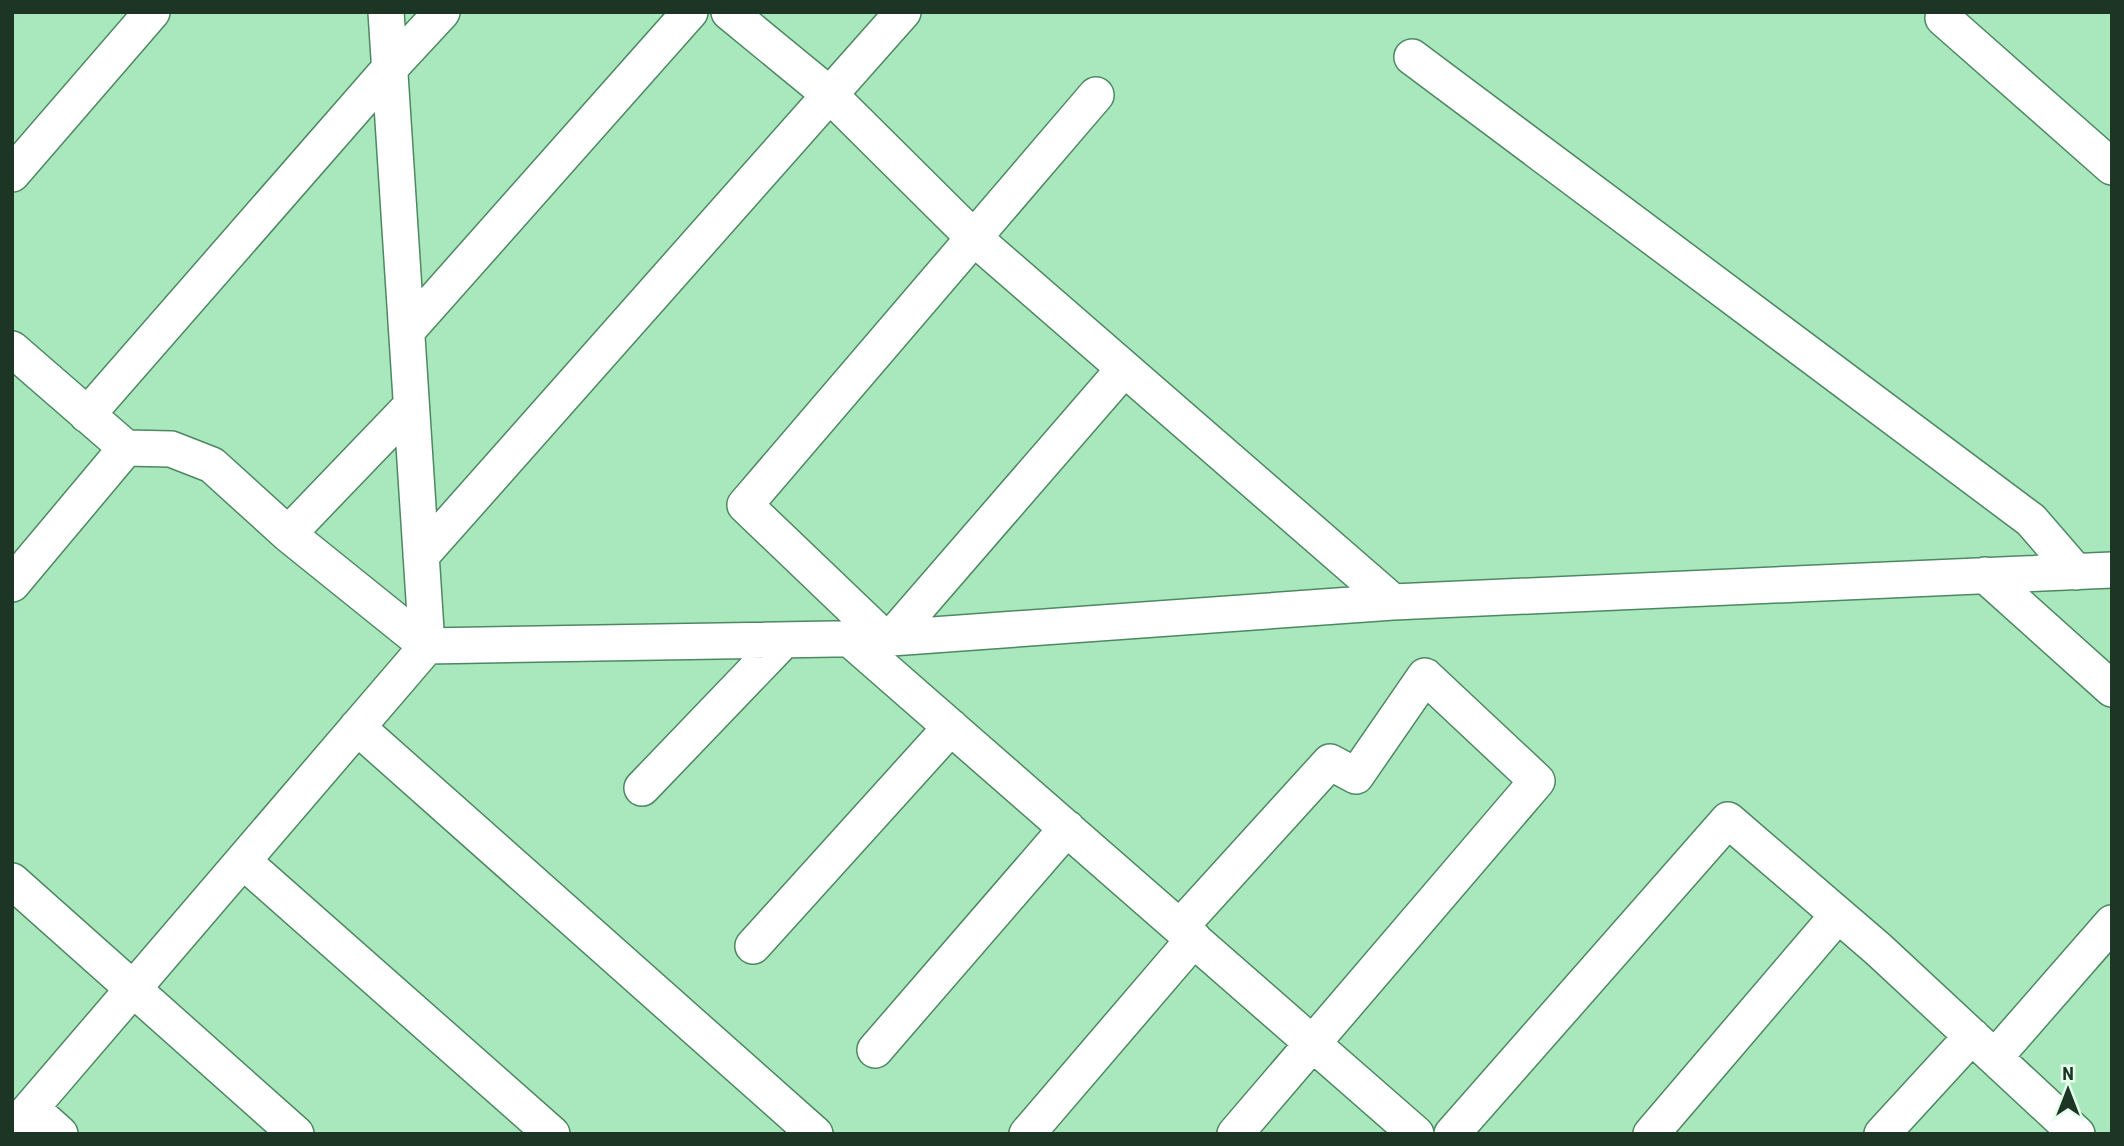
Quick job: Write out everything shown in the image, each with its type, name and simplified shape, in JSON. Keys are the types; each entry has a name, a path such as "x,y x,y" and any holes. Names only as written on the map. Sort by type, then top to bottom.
{"street":[{"path":"12,174 152,12"},
{"path":"60,1134 22,1119 428,646 386,12"},
{"path":"88,415 390,68 442,12"},
{"path":"407,331 690,12"},
{"path":"729,12 830,95 973,237 1393,602"},
{"path":"421,556 902,12"},
{"path":"1942,18 2112,167"},
{"path":"1412,57 2031,520 2076,572"},
{"path":"1096,96 745,505 875,639 951,727 1416,1134"},
{"path":"12,349 126,448 171,449 212,465 288,534 428,646 875,639 1393,602 2112,570"},
{"path":"875,639 1124,369"},
{"path":"288,534 411,406"},
{"path":"12,584 126,448"},
{"path":"1985,576 2112,690"},
{"path":"642,789 784,640"},
{"path":"1027,1134 1187,933 1329,762 1356,776 1425,676 1537,781 1235,1134"},
{"path":"357,727 815,1134"},
{"path":"753,946 951,727"},
{"path":"1452,1134 1728,820 1838,915 2077,1134"},
{"path":"875,1050 1067,828"},
{"path":"243,861 552,1134"},
{"path":"12,881 296,1134"},
{"path":"1651,1134 1838,915"},
{"path":"1882,1134 1983,1046 2112,923"}]}
